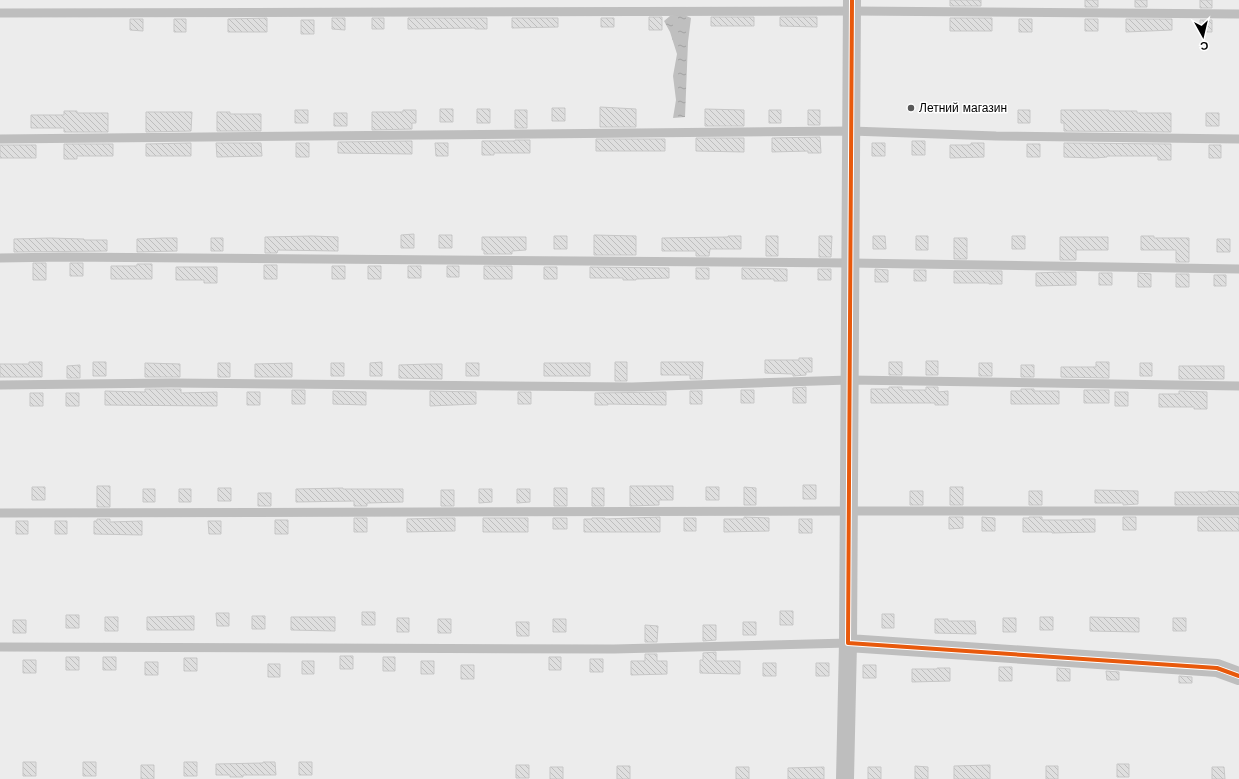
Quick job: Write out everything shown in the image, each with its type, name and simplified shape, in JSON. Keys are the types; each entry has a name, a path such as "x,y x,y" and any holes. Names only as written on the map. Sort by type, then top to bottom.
{"street":[{"path":"845,779 848,643 852,5"},
{"path":"848,643 1217,668 1239,676"}],"lane":[{"path":"0,13 852,5 1239,14"},
{"path":"0,139 851,131 996,136 1239,139"},
{"path":"0,258 72,257 850,263 1239,268"},
{"path":"0,385 171,383 632,388 849,380 1239,386"},
{"path":"0,512 1239,512"},
{"path":"0,647 614,649 848,643"}],"shaded area":[{"path":"0,0 1239,0 1239,779 0,779"}],"water":[{"path":"682,14 691,18 688,42 685,117 673,118 676,100 673,76 677,54 670,32 664,21 670,16"}],"building":[{"path":"950,0 981,0 981,6 950,6"},
{"path":"1085,0 1098,0 1098,7 1085,7"},
{"path":"1135,0 1147,0 1147,7 1135,7"},
{"path":"1200,0 1212,0 1212,8 1200,8"},
{"path":"649,17 662,17 662,30 649,30"},
{"path":"711,17 754,17 754,26 711,26"},
{"path":"780,17 817,17 817,27 780,26"},
{"path":"267,18 267,32 228,32 228,19"},
{"path":"332,18 345,18 345,30 332,29"},
{"path":"372,18 384,18 384,29 372,29"},
{"path":"408,18 487,18 487,29 408,29"},
{"path":"512,18 558,18 558,27 512,28"},
{"path":"601,18 614,18 614,27 601,27"},
{"path":"950,18 992,18 992,31 950,31"},
{"path":"130,19 143,19 143,31 130,30"},
{"path":"174,19 186,19 186,32 174,32"},
{"path":"1019,19 1032,19 1032,32 1019,32"},
{"path":"1085,19 1098,19 1098,31 1085,31"},
{"path":"1126,19 1172,19 1172,30 1126,32"},
{"path":"301,20 314,20 314,34 301,34"},
{"path":"1200,20 1212,20 1212,32 1200,32"},
{"path":"600,107 636,109 636,127 600,127"},
{"path":"552,108 565,108 565,121 552,121"},
{"path":"440,109 453,109 453,122 440,122"},
{"path":"477,109 490,109 490,123 477,123"},
{"path":"705,109 744,110 744,126 705,126"},
{"path":"295,110 308,110 308,123 295,123"},
{"path":"403,110 416,110 416,123 412,123 412,129 372,130 372,112 403,112"},
{"path":"515,110 527,110 527,128 515,128"},
{"path":"769,110 781,110 781,123 769,123"},
{"path":"808,110 820,110 820,125 808,125"},
{"path":"1018,110 1030,110 1030,123 1018,123"},
{"path":"1061,110 1109,110 1137,111 1137,113 1171,113 1171,132 1064,131 1064,123 1061,123"},
{"path":"64,111 77,111 77,113 108,113 108,132 64,132 64,128 31,128 31,115 64,115"},
{"path":"146,112 192,112 191,131 146,132"},
{"path":"217,112 230,112 230,114 261,114 261,131 217,131"},
{"path":"334,113 347,113 347,126 334,126"},
{"path":"1206,113 1219,113 1219,126 1206,126"},
{"path":"820,137 821,153 808,153 808,151 772,152 772,138"},
{"path":"696,138 744,138 744,152 696,151"},
{"path":"596,139 665,139 665,151 596,151"},
{"path":"530,140 530,153 494,153 494,155 482,155 482,141"},
{"path":"412,141 412,154 338,153 338,142"},
{"path":"912,141 925,141 925,155 912,155"},
{"path":"191,143 191,156 146,156 146,144"},
{"path":"216,143 261,143 262,156 217,157"},
{"path":"296,143 309,143 309,157 296,157"},
{"path":"435,143 448,143 448,156 436,156"},
{"path":"872,143 885,143 885,156 872,156"},
{"path":"971,143 984,143 984,157 950,158 950,145 971,145"},
{"path":"1064,143 1171,144 1171,160 1158,160 1158,156 1107,156 1095,158 1064,157"},
{"path":"64,144 113,144 113,156 77,156 77,159 64,159"},
{"path":"1027,144 1040,144 1040,157 1027,157"},
{"path":"0,145 36,145 36,158 0,158"},
{"path":"1209,145 1221,145 1221,158 1209,158"},
{"path":"414,234 414,248 401,248 401,235"},
{"path":"439,235 452,235 452,248 439,248"},
{"path":"594,235 636,236 636,255 594,255"},
{"path":"554,236 567,236 567,249 554,249"},
{"path":"741,236 741,249 710,249 709,256 696,256 696,251 662,251 662,238"},
{"path":"766,236 778,236 778,256 766,256"},
{"path":"819,236 832,236 831,257 819,257"},
{"path":"873,236 885,236 886,249 873,249"},
{"path":"916,236 928,236 928,250 916,250"},
{"path":"1012,236 1025,236 1025,249 1012,249"},
{"path":"1141,236 1154,236 1154,238 1189,238 1189,262 1176,262 1176,250 1141,250"},
{"path":"265,237 338,237 338,251 278,250 277,253 265,253"},
{"path":"482,237 526,237 526,250 512,251 512,254 484,254 484,250 482,250"},
{"path":"1060,237 1108,237 1108,250 1076,250 1076,260 1060,260"},
{"path":"50,238 107,240 107,251 14,252 14,239"},
{"path":"177,238 177,251 137,252 137,239"},
{"path":"211,238 223,238 223,251 211,251"},
{"path":"954,238 967,238 967,259 954,259"},
{"path":"1217,239 1230,239 1230,252 1217,252"},
{"path":"33,263 46,263 46,280 33,280"},
{"path":"70,263 83,263 83,276 70,276"},
{"path":"137,264 152,264 152,279 111,279 111,266 137,266"},
{"path":"264,265 277,265 277,279 264,279"},
{"path":"332,266 345,266 345,279 332,279"},
{"path":"368,266 381,266 381,279 368,279"},
{"path":"408,266 421,266 421,278 408,278"},
{"path":"447,266 459,266 459,277 447,277"},
{"path":"484,266 512,266 512,279 484,279"},
{"path":"176,267 217,267 217,283 204,283 204,280 176,280"},
{"path":"544,267 557,267 557,279 544,279"},
{"path":"590,267 669,268 669,278 623,280 623,278 590,278"},
{"path":"696,268 709,268 709,279 696,279"},
{"path":"742,268 787,269 787,281 774,281 774,279 742,279"},
{"path":"818,269 831,269 831,280 818,280"},
{"path":"875,269 888,270 888,282 875,282"},
{"path":"914,270 926,270 926,281 914,281"},
{"path":"954,271 1002,271 1002,284 954,283"},
{"path":"1076,272 1076,285 1036,286 1036,273"},
{"path":"1099,273 1112,273 1112,285 1099,285"},
{"path":"1138,273 1151,274 1151,287 1138,287"},
{"path":"1176,274 1189,274 1189,287 1176,287"},
{"path":"1214,275 1226,275 1226,286 1214,286"},
{"path":"799,358 812,358 812,372 806,372 806,375 793,376 793,374 765,373 765,360 799,360"},
{"path":"926,361 938,361 938,375 926,375"},
{"path":"29,362 42,362 42,377 0,377 0,364 29,364"},
{"path":"93,362 106,362 106,376 93,376"},
{"path":"382,362 382,376 370,376 370,363"},
{"path":"615,362 627,362 627,381 615,381"},
{"path":"661,362 703,362 702,379 690,379 690,375 661,375"},
{"path":"889,362 902,362 902,375 889,375"},
{"path":"1096,362 1109,362 1109,378 1061,377 1061,367 1096,367"},
{"path":"145,363 180,364 180,377 145,377"},
{"path":"218,363 230,363 230,377 218,377"},
{"path":"292,363 292,377 255,377 255,364"},
{"path":"331,363 344,363 344,376 331,376"},
{"path":"466,363 479,363 479,376 466,376"},
{"path":"544,363 590,363 590,376 544,376"},
{"path":"979,363 992,363 992,376 979,376"},
{"path":"1140,363 1152,363 1152,376 1140,376"},
{"path":"442,364 442,379 399,378 399,365"},
{"path":"80,365 80,378 67,378 67,366"},
{"path":"1021,365 1034,365 1034,377 1021,377"},
{"path":"1179,366 1224,366 1224,379 1179,379"},
{"path":"806,387 806,403 793,403 793,388"},
{"path":"889,387 902,387 902,390 926,390 926,387 938,387 938,392 948,391 948,405 935,405 935,403 871,403 871,389 889,389"},
{"path":"145,389 181,389 181,393 217,392 217,406 105,405 105,391 145,392"},
{"path":"1021,389 1034,389 1034,391 1059,391 1059,404 1011,404 1011,391 1021,391"},
{"path":"292,390 305,390 305,404 292,404"},
{"path":"741,390 754,390 754,403 741,403"},
{"path":"1084,390 1109,390 1109,403 1084,403"},
{"path":"333,391 366,392 366,405 333,404"},
{"path":"430,391 476,392 476,404 430,406"},
{"path":"690,391 702,391 702,404 690,404"},
{"path":"1179,391 1207,392 1207,409 1194,409 1194,407 1159,407 1159,394 1179,394"},
{"path":"247,392 260,392 260,405 247,405"},
{"path":"518,392 531,392 531,404 518,404"},
{"path":"666,392 666,405 595,405 595,393"},
{"path":"1115,392 1128,392 1128,406 1115,406"},
{"path":"30,393 43,393 43,406 30,406"},
{"path":"66,393 79,393 79,406 66,406"},
{"path":"803,485 816,485 816,499 803,499"},
{"path":"97,486 110,486 110,507 97,507"},
{"path":"630,486 673,486 673,500 659,500 659,505 630,506"},
{"path":"32,487 45,487 45,500 32,500"},
{"path":"706,487 719,487 719,500 706,500"},
{"path":"744,487 756,488 756,505 744,505"},
{"path":"950,487 963,487 963,505 950,505"},
{"path":"218,488 231,488 231,501 218,501"},
{"path":"554,488 567,488 567,506 554,506"},
{"path":"592,488 604,488 604,506 592,506"},
{"path":"143,489 155,489 155,502 143,502"},
{"path":"179,489 191,489 191,502 179,502"},
{"path":"296,489 403,489 403,502 367,503 367,506 354,506 354,501 296,502"},
{"path":"479,489 492,489 492,502 479,503"},
{"path":"517,489 530,489 530,502 517,503"},
{"path":"441,490 454,490 454,506 441,506"},
{"path":"1095,490 1138,491 1138,504 1123,505 1123,503 1095,503"},
{"path":"910,491 923,491 923,505 910,505"},
{"path":"1029,491 1042,491 1042,505 1029,505"},
{"path":"1175,492 1239,492 1239,505 1175,505"},
{"path":"258,493 271,493 271,506 258,506"},
{"path":"660,517 660,532 584,532 584,519"},
{"path":"744,517 769,518 769,531 724,532 724,519 744,519"},
{"path":"949,517 963,517 963,528 949,529"},
{"path":"982,517 995,518 995,531 982,531"},
{"path":"1042,517 1042,520 1095,519 1095,532 1023,532 1023,518"},
{"path":"1123,517 1136,517 1136,530 1123,530"},
{"path":"1198,517 1239,517 1239,531 1198,531"},
{"path":"354,518 367,518 367,532 354,532"},
{"path":"455,518 455,531 407,532 407,519"},
{"path":"483,518 528,518 528,532 483,532"},
{"path":"553,518 567,518 567,529 553,529"},
{"path":"684,518 696,518 696,531 684,531"},
{"path":"97,519 110,519 110,522 142,521 142,535 94,534 94,521 97,521"},
{"path":"799,519 812,519 812,533 799,533"},
{"path":"275,520 288,520 288,534 275,534"},
{"path":"16,521 28,521 28,534 16,534"},
{"path":"55,521 67,521 67,534 55,534"},
{"path":"208,521 221,521 221,534 209,534"},
{"path":"780,611 793,611 793,625 780,625"},
{"path":"362,612 375,612 375,625 362,625"},
{"path":"216,613 229,613 229,626 217,626"},
{"path":"882,614 894,614 894,628 882,628"},
{"path":"66,615 79,615 79,628 66,628"},
{"path":"194,616 194,630 147,630 147,617"},
{"path":"252,616 265,616 265,629 252,629"},
{"path":"105,617 118,617 118,631 105,631"},
{"path":"291,617 335,617 335,631 291,630"},
{"path":"1040,617 1053,617 1053,630 1040,630"},
{"path":"1090,617 1139,618 1139,632 1090,631"},
{"path":"397,618 409,618 409,632 397,632"},
{"path":"1003,618 1016,618 1016,632 1003,632"},
{"path":"1173,618 1186,618 1186,631 1173,631"},
{"path":"438,619 451,619 451,633 438,633"},
{"path":"553,619 566,619 566,632 553,632"},
{"path":"935,619 948,619 948,621 975,621 976,634 935,633"},
{"path":"13,620 26,620 26,633 13,633"},
{"path":"516,622 529,622 529,636 517,636"},
{"path":"743,622 756,622 756,635 743,635"},
{"path":"645,625 658,626 657,642 645,642"},
{"path":"703,625 716,625 716,640 703,641"},
{"path":"716,652 716,661 740,661 740,674 700,673 700,660 703,660 703,653"},
{"path":"645,654 657,654 657,661 667,661 667,674 631,675 631,661 645,661"},
{"path":"340,656 353,656 353,669 340,669"},
{"path":"66,657 79,657 79,670 66,670"},
{"path":"103,657 116,657 116,670 103,670"},
{"path":"383,657 395,657 395,671 383,671"},
{"path":"549,657 561,657 561,670 549,670"},
{"path":"184,658 197,658 197,671 184,671"},
{"path":"590,659 603,659 603,672 590,672"},
{"path":"23,660 36,660 36,673 23,673"},
{"path":"302,661 314,661 314,674 302,674"},
{"path":"421,661 434,661 434,674 421,674"},
{"path":"145,662 158,662 158,675 145,675"},
{"path":"763,663 776,663 776,676 763,676"},
{"path":"816,663 829,663 829,676 816,676"},
{"path":"268,664 280,664 280,677 268,677"},
{"path":"461,665 474,665 474,679 461,679"},
{"path":"863,665 876,665 876,678 863,678"},
{"path":"999,667 1012,667 1012,681 999,681"},
{"path":"950,668 950,681 912,682 912,669"},
{"path":"1057,668 1070,669 1070,681 1057,681"},
{"path":"1106,671 1119,672 1119,680 1107,680"},
{"path":"1179,676 1192,677 1192,683 1179,683"},
{"path":"23,762 36,762 36,776 23,776"},
{"path":"83,762 96,762 96,776 83,776"},
{"path":"184,762 197,762 197,776 184,776"},
{"path":"275,762 276,775 243,775 243,777 230,777 230,775 216,775 216,764"},
{"path":"299,762 312,762 312,775 299,775"},
{"path":"1117,764 1129,764 1129,777 1117,777"},
{"path":"141,765 154,765 154,779 141,779"},
{"path":"516,765 529,765 529,778 516,778"},
{"path":"990,765 990,779 954,779 954,766"},
{"path":"617,766 630,766 630,779 617,779"},
{"path":"915,766 928,767 928,779 915,779"},
{"path":"1046,766 1058,766 1058,779 1046,779"},
{"path":"550,767 563,767 563,779 550,779"},
{"path":"736,767 749,767 749,779 736,779"},
{"path":"824,767 824,779 788,779 788,768"},
{"path":"868,767 881,767 881,779 868,779"},
{"path":"1212,767 1224,767 1225,779 1212,779"}],"cycle path":[{"path":"852,0 848,643 1217,668 1239,676"}],"place":[{"name":"Летний магазин","path":"911,108"}]}
